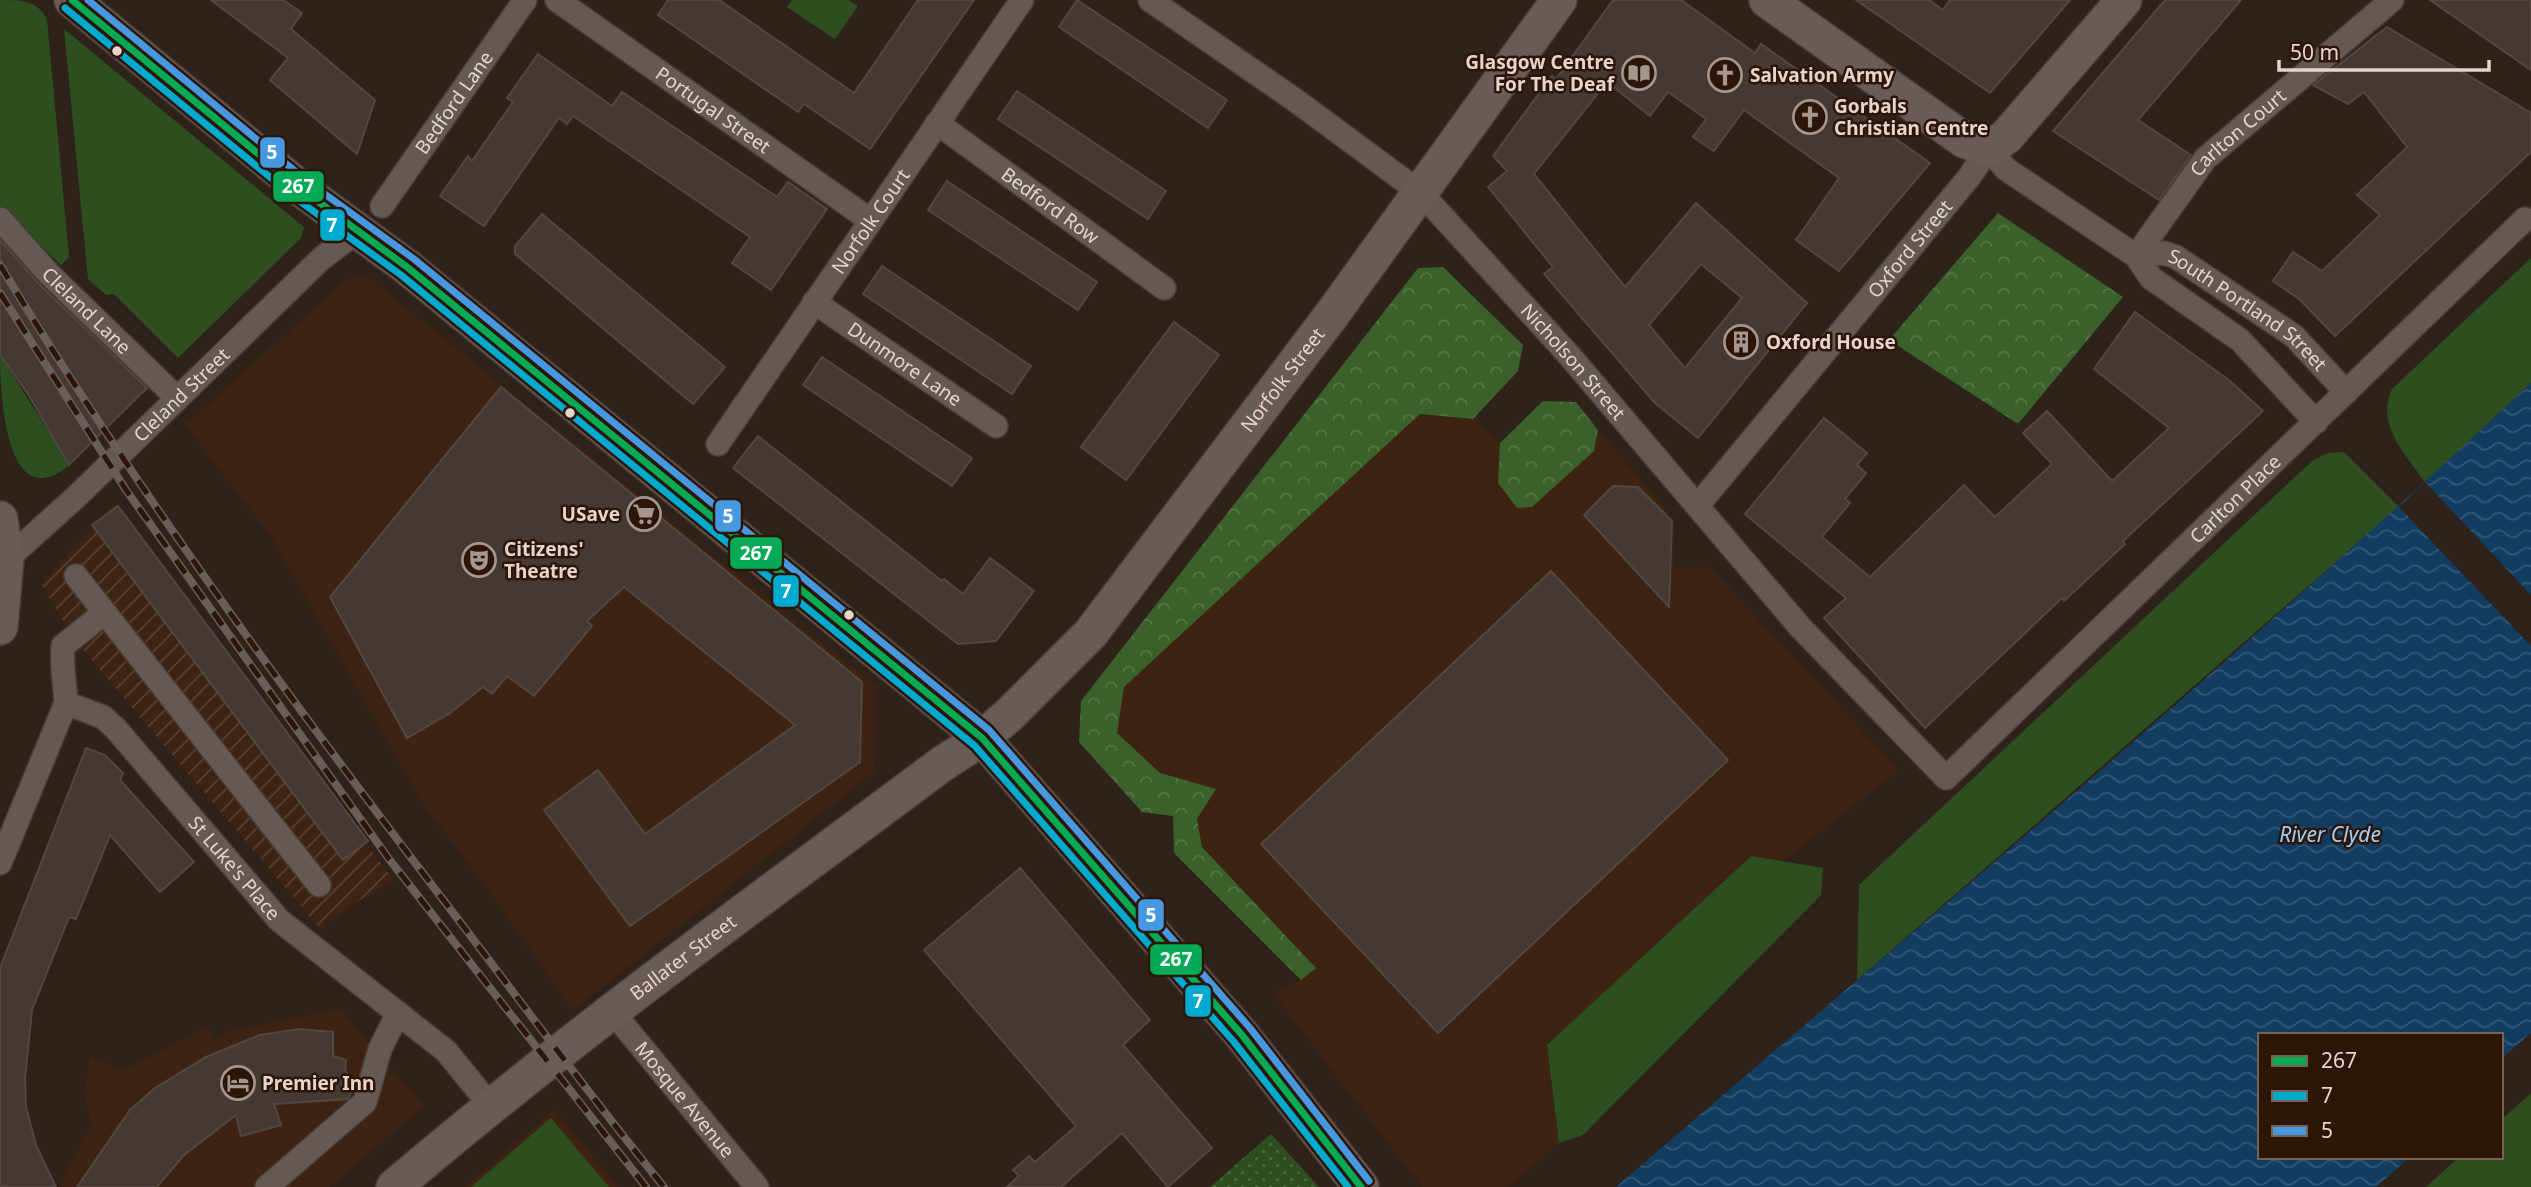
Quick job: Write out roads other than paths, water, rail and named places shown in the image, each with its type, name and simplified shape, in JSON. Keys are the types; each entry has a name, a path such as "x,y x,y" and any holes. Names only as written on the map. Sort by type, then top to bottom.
{"main road":[{"path":"72,0 301,188 370,218 477,324 982,738 1242,1035 1362,1187"},
{"name":"Norfolk Street","path":"982,738 1091,633 1420,193 1559,0"},
{"name":"South Portland Street","path":"1767,0 1964,140 1988,149"},
{"name":"Oxford Street","path":"1988,149 2006,137 2124,0"},
{"path":"0,519 3,560 0,627"},
{"name":"Ballater Street","path":"394,1187 490,1105 611,1010 942,764 982,738"}],"street":[{"name":"Bedford Lane","path":"370,218 526,0"},
{"name":"Portugal Street","path":"556,0 870,220"},
{"name":"Norfolk Court","path":"718,444 1022,0"},
{"name":"Nicholson Street","path":"1150,0 1295,100 1420,193 1548,332 1699,504 1800,627 1946,778"},
{"name":"Carlton Court","path":"2137,256 2206,159 2392,0"},
{"name":"Bedford Row","path":"937,123 1164,288"},
{"name":"South Portland Street","path":"1988,149 2006,169 2137,256 2151,278 2240,340 2316,422"},
{"name":"Oxford Street","path":"1699,504 1961,186 1988,149"},
{"name":"Cleland Street","path":"3,560 322,258 370,218"},
{"name":"Cleland Lane","path":"0,219 49,274 177,398"},
{"name":"Carlton Place","path":"1946,778 2525,219"},
{"name":"South Portland Street","path":"2137,256 2164,253 2176,257 2294,336 2346,392"},
{"name":"Dunmore Lane","path":"814,302 996,426"},
{"path":"75,576 320,885"},
{"path":"0,863 65,703 63,646 104,613"},
{"name":"St Luke's Place","path":"65,703 103,717 116,729 279,920 446,1051 490,1105"},
{"name":"Mosque Avenue","path":"611,1010 757,1187"},
{"path":"267,1187 365,1102 378,1056 398,1013"}],"water":[{"name":"River Clyde","path":"2531,383 2531,1033 2503,1057 2503,1033 2258,1033 2258,1159 2408,1159 2376,1187 1616,1187 2193,690"}],"railway":[{"path":"0,265 102,427 266,663 550,1041 664,1187"},
{"path":"0,293 126,490 389,859 646,1187"}],"place":[{"name":"Glasgow Centre For The Deaf","path":"1639,73"},
{"name":"Salvation Army","path":"1725,75"},
{"name":"Gorbals Christian Centre","path":"1810,117"},
{"name":"Oxford House","path":"1741,342"},
{"name":"USave","path":"644,514"},
{"name":"Citizens' Theatre","path":"479,560"},
{"name":"Premier Inn","path":"238,1083"}]}
